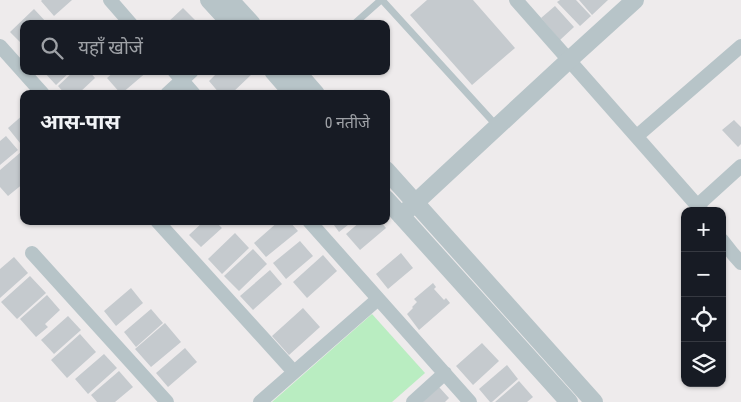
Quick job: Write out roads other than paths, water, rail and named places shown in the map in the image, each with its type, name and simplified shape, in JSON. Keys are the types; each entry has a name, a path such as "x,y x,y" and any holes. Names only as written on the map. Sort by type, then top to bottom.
{"street":[{"path":"110,0 128,20"},
{"path":"209,0 227,20"},
{"path":"230,0 248,20"},
{"path":"516,0 699,207"},
{"path":"401,216 635,0"},
{"path":"0,46 20,68"},
{"path":"637,136 741,46"},
{"path":"26,75 39,90"},
{"path":"170,90 181,75"},
{"path":"183,75 192,90"},
{"path":"291,77 310,90"},
{"path":"701,207 741,166"},
{"path":"390,174 594,402"},
{"path":"390,204 569,402"},
{"path":"162,225 294,372"},
{"path":"312,225 470,402"},
{"path":"726,245 741,263"},
{"path":"32,253 167,402"},
{"path":"260,402 378,299"},
{"path":"414,402 445,373"}],"lane":[{"path":"358,20 381,0 497,126"}]}
